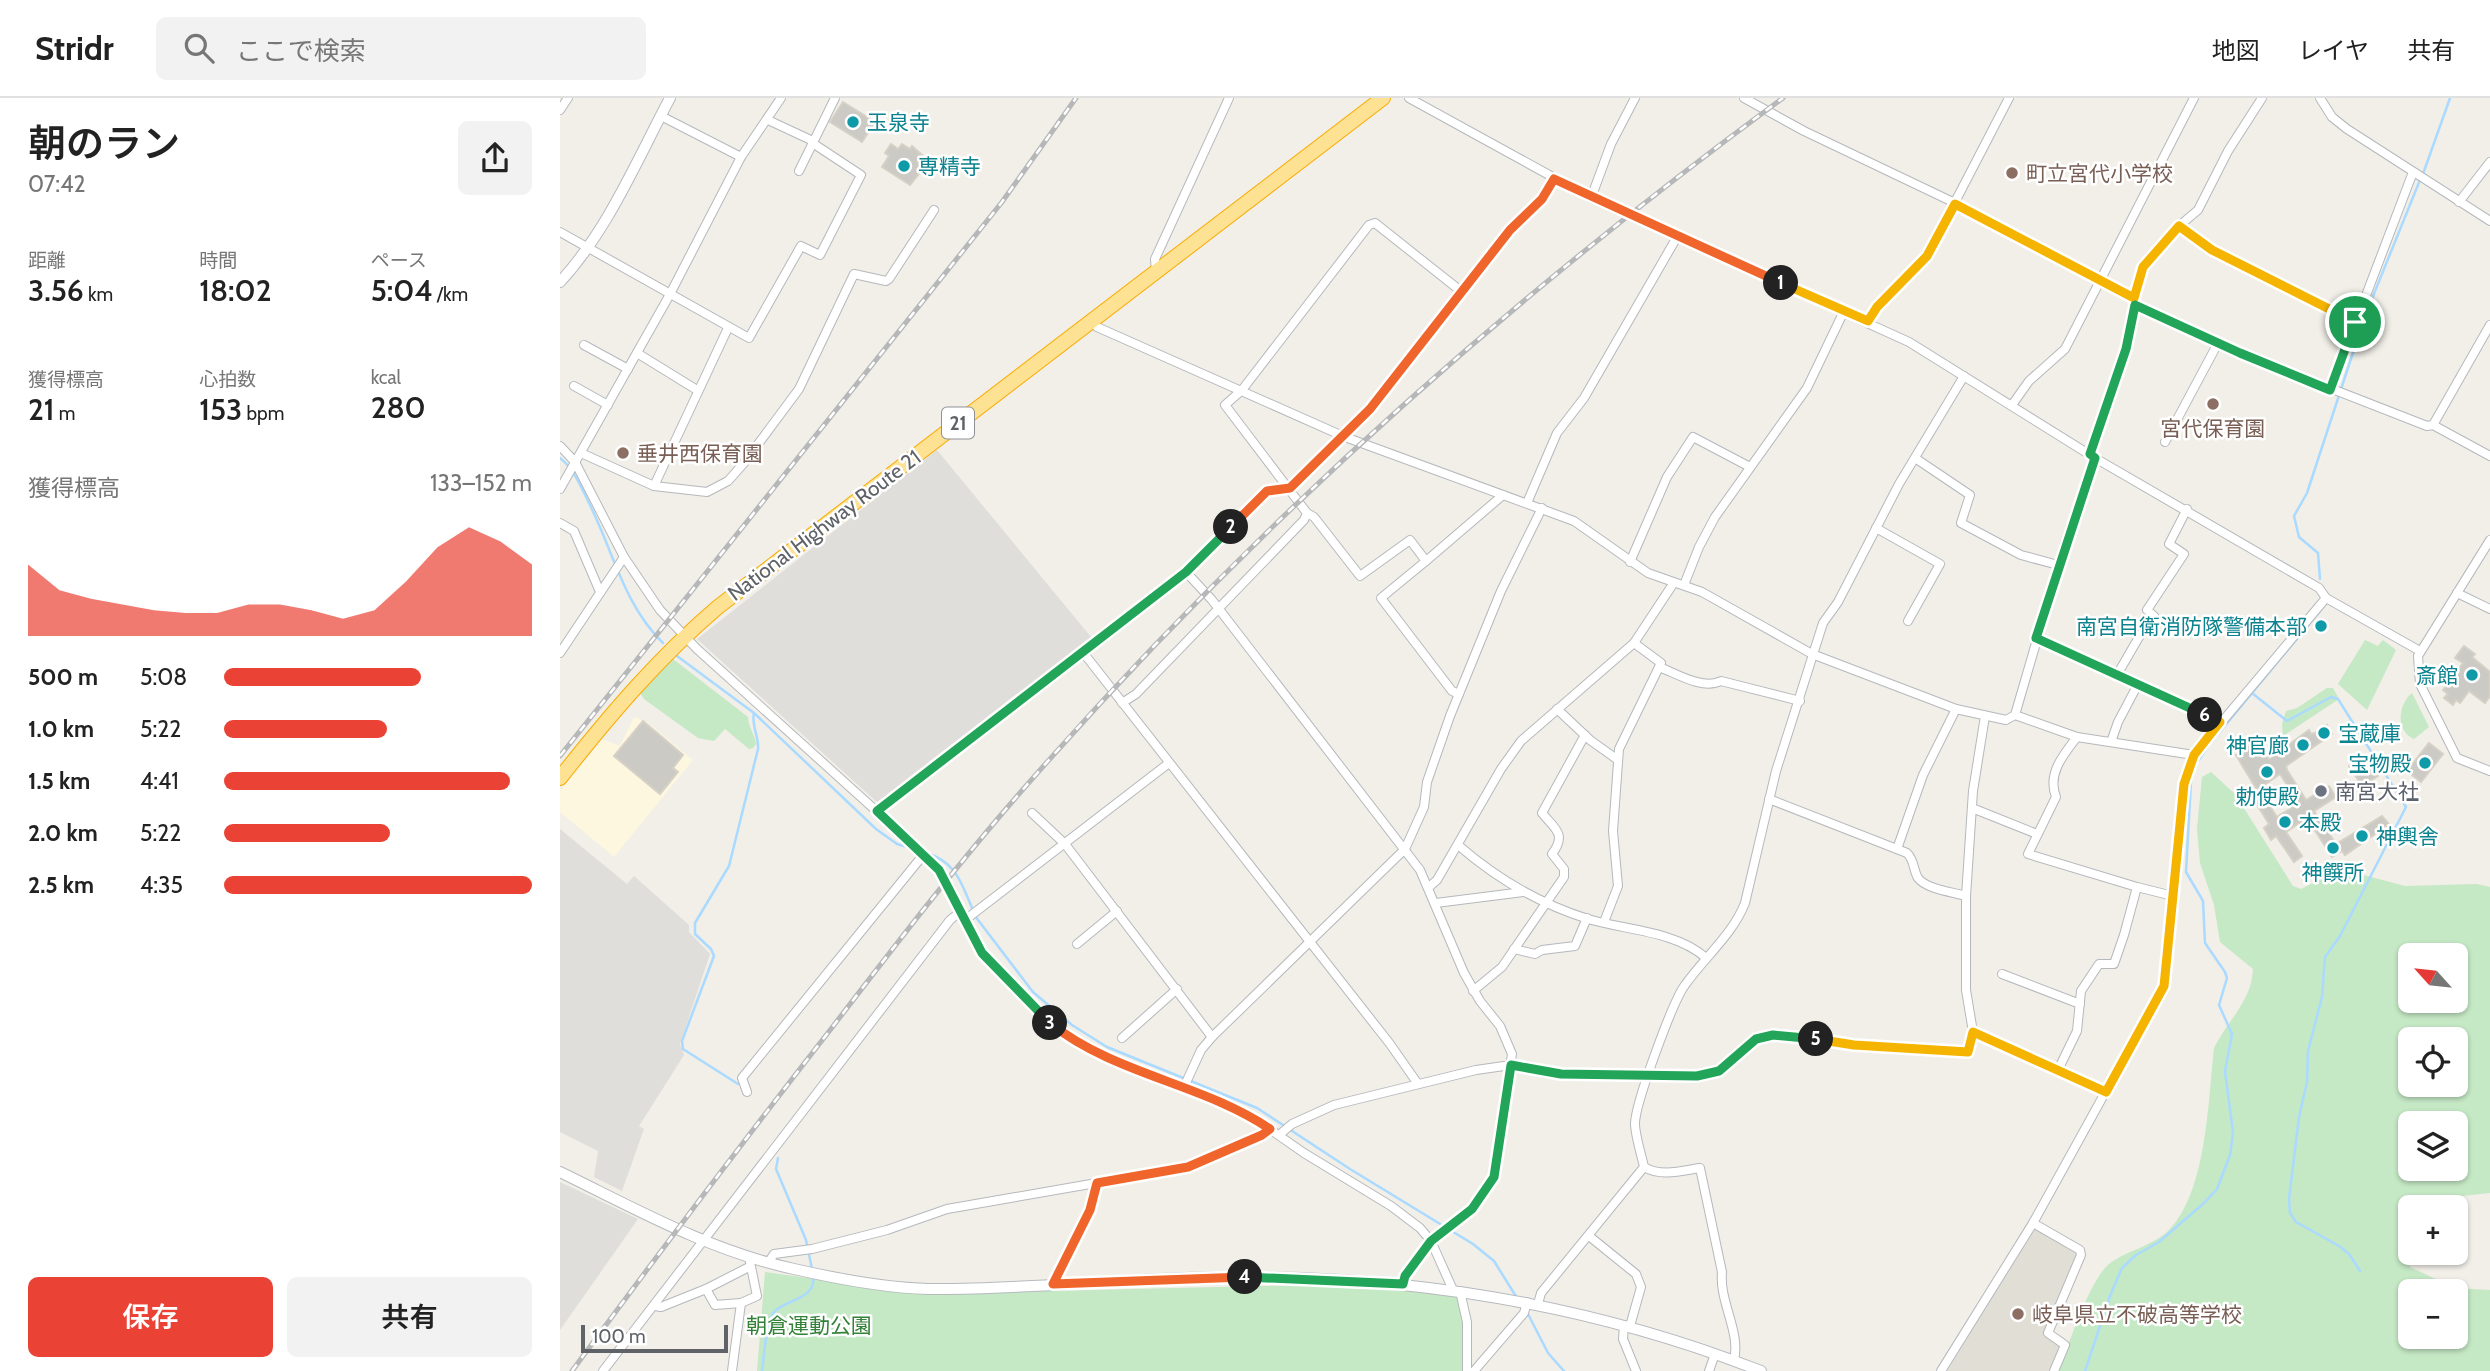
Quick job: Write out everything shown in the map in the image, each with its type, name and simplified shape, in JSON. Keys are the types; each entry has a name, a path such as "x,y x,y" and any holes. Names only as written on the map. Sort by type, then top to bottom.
{"highway":[{"name":"National Highway Route 21","path":"560,778 620,702 684,635 1383,98"}],"street":[{"path":"560,110 568,98"},
{"path":"560,282 588,247 670,98"},
{"path":"560,489 669,296 740,157 781,98"},
{"path":"799,171 835,98"},
{"path":"1156,271 1155,259 1229,98"},
{"path":"1409,98 1591,198 1868,321 1909,342 2092,456 2187,509 2319,589 2326,598 2420,651"},
{"path":"1591,198 1611,144 1635,98"},
{"path":"1744,98 1759,102 1804,131 2102,279 2134,301 2218,343 2336,392 2427,426 2433,425 2490,456"},
{"path":"1868,321 1877,307 1927,256 2009,98"},
{"path":"2012,405 2029,381 2065,349 2194,98"},
{"path":"1091,321 1097,327 1345,437 1574,521 1630,562 1744,614 1812,654 1956,709 2006,720 2015,715 2058,565 2126,349 2143,267 2179,226 2198,210 2228,151 2262,98"},
{"path":"2320,98 2332,117 2347,129 2490,221"},
{"path":"661,116 740,157"},
{"path":"560,232 669,296 749,338 801,246 820,255 862,175 813,141 768,120"},
{"path":"2459,202 2490,162"},
{"path":"2336,392 2355,322 2419,176"},
{"path":"877,811 1186,572 1267,491 1290,488 1345,437 1510,230 1542,199 1554,179"},
{"path":"581,453 654,486 707,492 728,481 799,388 853,274 886,281 889,279 934,210"},
{"path":"1426,561 1410,540 1360,576 1314,517 1307,513 1226,405 1242,390 1368,225 1375,223 1462,292"},
{"path":"2179,226 2212,250 2355,322"},
{"path":"1527,503 1557,433 1584,398 1677,237"},
{"path":"1684,585 1699,547 1716,517 1807,388 1844,311"},
{"path":"2433,425 2490,325"},
{"path":"654,486 728,328"},
{"path":"2165,442 2218,343"},
{"path":"584,345 628,369"},
{"path":"637,353 697,390"},
{"path":"1734,1360 1737,1349 1721,1284 1722,1272 1699,1168 1668,1173 1652,1172 1644,1167 1635,1125 1637,1106 1673,1004 1705,957 1738,919 1750,882 1769,799 1823,623 1838,602 1914,458 1964,376"},
{"path":"575,386 608,405"},
{"path":"1630,562 1667,477 1693,437 1750,467"},
{"path":"560,446 624,557 660,610 684,635 925,854 945,878 982,953 1044,1018 1065,1035 1120,1064 1225,1103 1280,1133 1420,1228 1431,1241 1457,1290 1466,1322 1467,1371"},
{"path":"1914,458 1970,495 1961,523 2021,555 2058,565"},
{"path":"1459,694 1452,691 1381,598 1503,495"},
{"path":"1184,1086 1201,1051 1212,1037 1405,849 1424,807 1427,782 1459,694 1501,591 1542,508"},
{"path":"2118,675 2154,616 2147,610 2184,554 2169,544 2187,509"},
{"path":"1122,703 1136,694 1219,609 1307,513"},
{"path":"560,523 574,531 600,592"},
{"path":"1876,528 1940,564 1908,621"},
{"path":"2490,540 2420,651 2420,684 2457,758 2490,771"},
{"path":"560,653 624,557"},
{"path":"1186,572 1219,609 1405,849 1429,887 1473,990 1500,1026 1512,1054 1494,1177 1472,1209 1431,1241 1405,1276 1403,1284"},
{"path":"1429,887 1437,880 1501,769 1521,741 1634,643 1674,584"},
{"path":"2457,593 2490,609"},
{"path":"1941,1371 2033,1223 2164,986 2184,784 2194,755 2326,598"},
{"path":"2036,638 2220,722"},
{"path":"1604,922 1618,886 1613,831 1619,749 1661,663 1634,643"},
{"path":"1082,651 1418,1084"},
{"path":"1659,667 1702,684 1712,685 1721,681 1800,701"},
{"path":"2111,743 2118,722 2137,686"},
{"path":"1557,709 1618,760"},
{"path":"1896,849 1923,775 1956,709"},
{"path":"2015,715 2077,737 2194,755"},
{"path":"1280,1133 1292,1124 1334,1105 1511,1065 1561,1074 1697,1076 1719,1071 1756,1039 1773,1035 1854,1045 1968,1052 1973,1032 1966,990 1966,896 1972,808 1985,716"},
{"path":"1473,990 1502,967 1564,877 1564,869 1552,854 1560,843 1560,836 1542,813 1585,735"},
{"path":"2077,737 2058,761 2052,787 2056,797 2028,854 2174,896"},
{"path":"603,1371 950,920 963,916 1065,844 1169,763"},
{"path":"1769,799 1896,849 1914,860 1917,877 1923,883 1966,896"},
{"path":"1972,808 2037,834"},
{"path":"1032,813 1065,844 1212,1037"},
{"path":"1458,845 1524,892 1545,902 1587,918 1661,936 1705,957"},
{"path":"747,1093 742,1078 925,854"},
{"path":"2058,1070 2077,1031 2081,991 2099,964 2114,964 2137,887"},
{"path":"1436,904 1524,892"},
{"path":"1077,944 1116,911"},
{"path":"1514,949 1535,954 1542,950 1575,946 1587,918"},
{"path":"2002,974 2080,1004"},
{"path":"1122,1038 1177,989"},
{"path":"1973,1032 2106,1092"},
{"path":"768,1263 774,1254 812,1249 887,1230 947,1209 1188,1167 1270,1129"},
{"path":"1475,1371 1644,1167"},
{"path":"560,1172 667,1226 749,1262 768,1263 846,1279 905,1287 1244,1277 1403,1284 1533,1303 1627,1326 1734,1360 1755,1370"},
{"path":"1053,1284 1090,1210 1097,1183"},
{"path":"2033,1223 2080,1250 2081,1255 2048,1334 2065,1345 2054,1371"},
{"path":"1589,1236 1636,1274 1641,1287 1623,1339 1636,1371"},
{"path":"655,1306 662,1307 706,1289 749,1262"},
{"path":"706,1289 715,1305 741,1303 757,1296 757,1285 749,1262"},
{"path":"732,1371 741,1303"},
{"path":"1709,1371 1715,1354"}],"shaded area":[{"path":"937,450 1091,637 879,804 697,639"},
{"path":"634,717 647,722 693,760 614,857 560,812 560,791 602,739 620,746"},
{"path":"560,829 627,884 634,876 689,925 689,932 710,954 680,1044 684,1055 639,1126 644,1129 622,1191 594,1177 598,1151 560,1132"},
{"path":"560,1182 638,1219 560,1330"},
{"name":"岐阜県立不破高等学校","path":"2035,1227 2079,1252 2045,1334 2063,1346 2052,1371 1947,1371"}],"green space":[{"path":"2365,640 2378,646 2383,640 2396,650 2367,710 2338,684"},
{"path":"673,659 748,717 756,744 753,748 749,749 725,729 714,741 698,738 644,699 640,693"},
{"path":"2327,688 2333,688 2339,699 2283,736 2282,724 2286,711 2297,708"},
{"path":"2412,693 2429,727 2414,739 2401,724 2401,710"},
{"path":"2211,772 2235,794 2293,886 2301,889 2341,869 2405,886 2477,884 2490,887 2490,1193 2398,1195 2398,1265 2410,1265 2436,1279 2398,1279 2398,1349 2468,1349 2468,1289 2490,1290 2490,1371 2058,1371 2087,1298 2102,1272 2116,1259 2164,1235 2182,1212 2192,1191 2204,1143 2214,1048 2244,1001 2252,980 2253,969 2220,942 2214,905 2200,863 2197,829 2202,777"},
{"name":"朝倉運動公園","path":"765,1272 921,1294 1345,1284 1454,1292 1464,1308 1464,1371 757,1371"}],"building":[{"name":"玉泉寺","path":"843,102 875,122 862,142 830,122"},
{"name":"専精寺","path":"891,144 898,149 902,144 910,149 912,146 929,161 910,185 882,167 889,156 885,153"},
{"name":"斎館","path":"2464,646 2475,654 2472,657 2490,672 2490,696 2485,703 2469,691 2460,703 2456,700 2453,705 2444,698 2448,694 2443,690 2463,663 2455,658"},
{"path":"643,721 683,755 673,768 678,772 660,794 614,756"},
{"path":"2327,725 2332,734 2286,766 2287,770 2306,800 2329,786 2336,797 2314,811 2336,844 2382,816 2389,824 2345,855 2342,851 2332,857 2307,818 2286,832 2302,856 2294,862 2276,836 2271,840 2264,828 2269,824 2253,798 2261,793 2277,817 2299,803 2280,774 2257,790 2236,755 2250,746 2253,750 2258,747 2263,749 2269,759 2309,730 2311,734 2315,733"},
{"name":"宝物殿","path":"2429,743 2443,754 2421,782 2407,771"},
{"path":"2365,756 2378,776 2362,786 2349,766"}],"waterway":[{"path":"2423,174 2450,98"},
{"path":"2320,579 2318,553 2299,537 2294,516 2307,493 2365,316 2420,180"},
{"path":"560,458 580,485 638,612 663,643"},
{"path":"2085,1371 2122,1268 2136,1255 2159,1242 2204,1203 2217,1189 2230,1155 2233,1133 2225,1071 2232,1034 2219,1005 2227,978 2205,943 2203,901 2186,872 2191,781 2196,764 2209,745 2320,611"},
{"path":"677,656 754,713 876,829 897,844 914,849"},
{"path":"2252,693 2287,721 2331,697 2338,699 2406,807 2340,936 2325,957 2322,997 2308,1051 2307,1082 2299,1117 2289,1199 2290,1213 2296,1222 2339,1246 2349,1254 2360,1271"},
{"path":"738,1084 683,1049 682,1041 714,956 711,949 695,934 695,923 729,866 758,749 754,713"},
{"path":"927,853 952,868 973,910"},
{"path":"975,916 1033,992 1072,1025 1107,1047 1257,1108 1473,1244 1494,1261 1517,1298"},
{"path":"778,1158 776,1169 806,1240 812,1269"},
{"path":"762,1371 767,1330 772,1315 806,1294 811,1289 813,1275"},
{"path":"1527,1312 1548,1353 1564,1371"}],"railway":[{"path":"560,756 1002,202 1076,98"},
{"path":"572,1371 669,1240 962,862 1094,710 1184,615 1278,522 1473,344 1677,178 1783,98"}],"place":[{"name":"玉泉寺","path":"853,122"},
{"name":"専精寺","path":"904,166"},
{"name":"町立宮代小学校","path":"2012,173"},
{"name":"宮代保育園","path":"2213,404"},
{"name":"垂井西保育園","path":"623,453"},
{"name":"南宮自衛消防隊警備本部","path":"2321,626"},
{"name":"斎館","path":"2472,675"},
{"name":"宝蔵庫","path":"2324,733"},
{"name":"神官廊","path":"2303,745"},
{"name":"宝物殿","path":"2425,763"},
{"name":"勅使殿","path":"2267,772"},
{"name":"南宮大社","path":"2321,791"},
{"name":"本殿","path":"2285,822"},
{"name":"神輿舎","path":"2362,836"},
{"name":"神饌所","path":"2333,848"},
{"name":"岐阜県立不破高等学校","path":"2018,1314"}],"route":[{"path":"1554,179 1677,237 1868,321 1877,307 1927,256 1955,204 2134,298 2143,267 2179,226 2212,250 2355,322 2330,390 2135,305 2126,349 2090,454 2095,458 2036,638 2220,722 2194,755 2184,784 2164,986 2106,1092 1973,1032 1968,1052 1922,1047 1854,1045 1773,1035 1756,1039 1719,1071 1697,1076 1561,1074 1511,1065 1497,1143 1494,1177 1472,1209 1431,1241 1405,1276 1403,1284 1244,1277 1053,1284 1090,1210 1097,1183 1188,1167 1270,1129 1225,1103 1120,1064 1065,1035 1044,1018 982,953 939,870 877,811 1186,572 1267,491 1290,488 1345,437 1510,230 1542,199 1554,179"}]}
